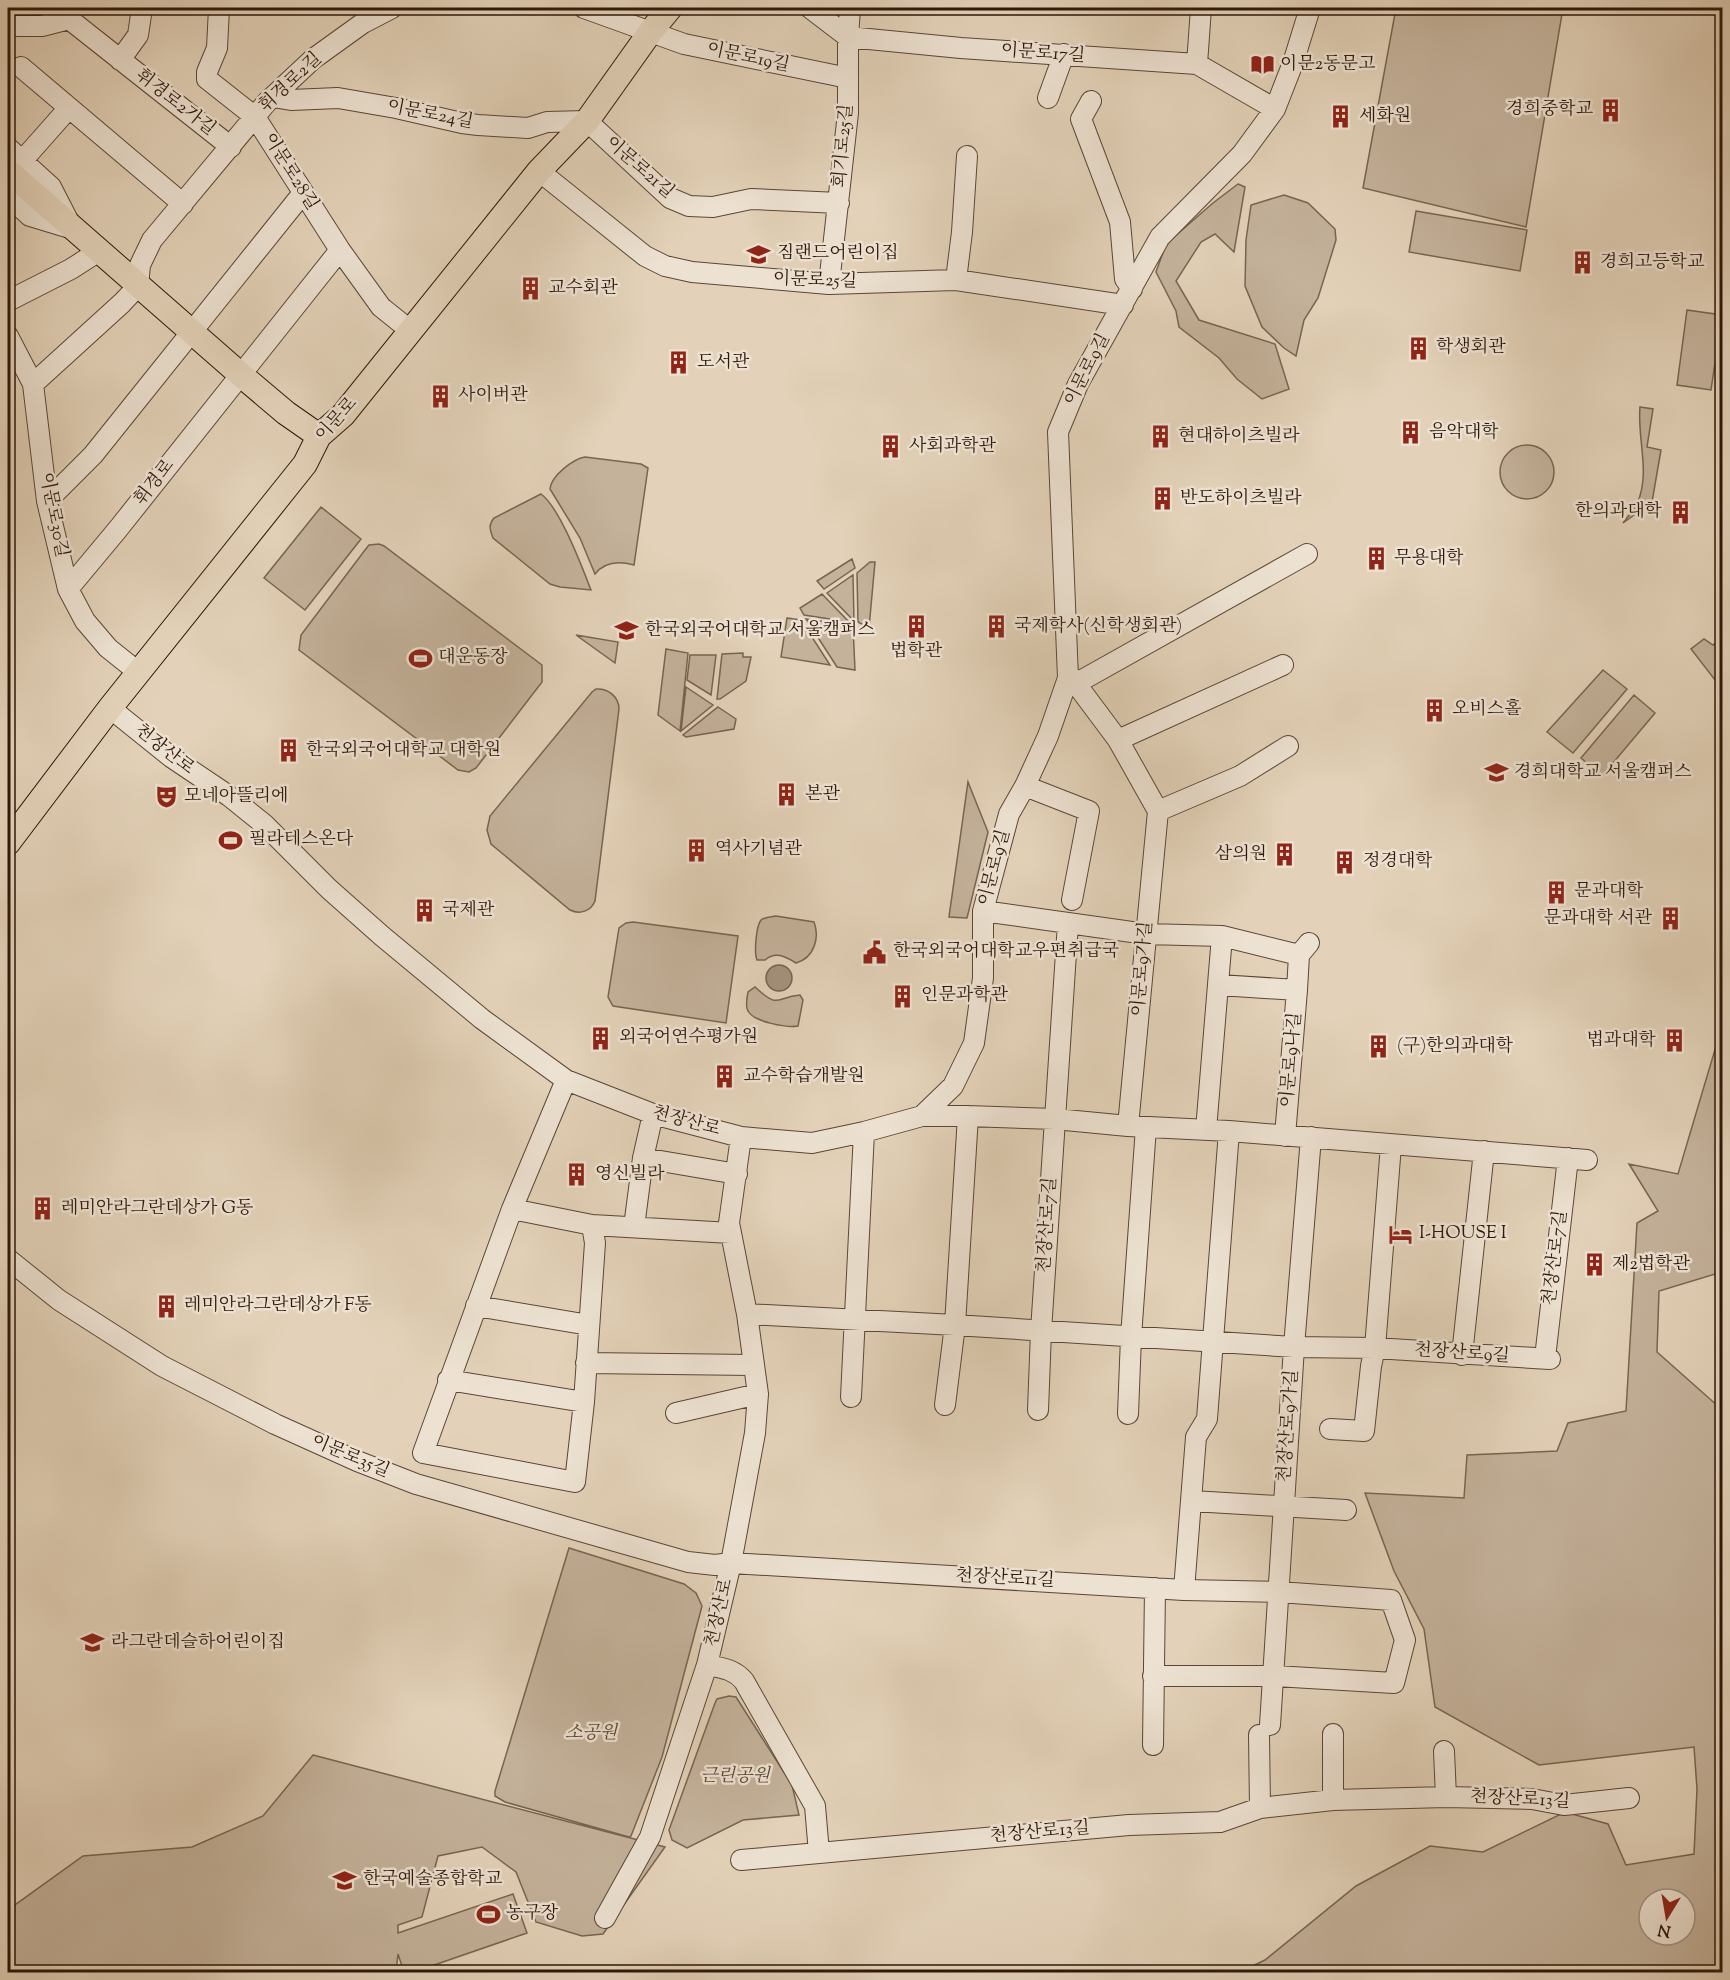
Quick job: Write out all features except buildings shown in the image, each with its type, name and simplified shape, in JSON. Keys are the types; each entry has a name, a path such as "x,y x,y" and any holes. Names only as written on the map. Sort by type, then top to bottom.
{"main road":[{"name":"이문로","path":"8,843 138,672 305,464 319,436 343,415 540,171 586,121 670,8"},
{"path":"15,166 73,229 286,413 319,436"}],"street":[{"name":"휘경로2가길","path":"120,60 138,35 142,8"},
{"name":"이문로28길","path":"219,8 216,52 206,77 255,117 340,250 384,311 411,331"},
{"name":"휘경로2길","path":"138,286 140,265 149,245 273,97 313,59 363,23 392,8"},
{"path":"584,8 651,31"},
{"path":"810,8 848,38"},
{"name":"회기로25길","path":"830,284 848,113 850,8"},
{"path":"1197,64 1201,8"},
{"name":"이문로9길","path":"922,1116 953,1086 974,1043 983,978 983,911 1009,814 1025,786 1072,679 1058,432 1078,384 1160,237 1242,154 1275,109 1293,63 1310,8"},
{"name":"휘경로2가길","path":"8,26 42,26 70,13 120,60 231,147"},
{"name":"이문로19길","path":"651,31 684,44 848,78"},
{"name":"이문로17길","path":"848,38 1197,64 1275,109"},
{"path":"1048,98 1064,54"},
{"path":"21,67 183,204"},
{"name":"이문로24길","path":"273,97 291,100 338,99 478,125 528,128 547,122 586,121"},
{"path":"1091,101 1081,119 1120,222 1127,297"},
{"path":"8,148 15,166 68,109"},
{"name":"이문로21길","path":"586,121 670,198 689,206 713,207 751,199 839,202"},
{"path":"956,280 967,156"},
{"name":"이문로25길","path":"540,171 654,262 692,272 830,284 956,280 1127,297"},
{"path":"47,501 93,455 303,193"},
{"path":"8,196 30,216 73,229"},
{"name":"휘경로","path":"68,589 118,530 340,250"},
{"path":"8,301 70,269 99,251"},
{"path":"33,384 138,286"},
{"name":"이문로30길","path":"8,336 33,384 47,501 68,589 85,621 108,648 138,672"},
{"path":"1288,746 1240,776 1158,811 1118,740 1072,679 1307,554"},
{"path":"1118,740 1283,665"},
{"name":"천장산로","path":"110,708 171,757 229,796 256,818 285,843 329,889 382,936 482,1019 566,1080 653,1114 741,1137 729,1223 747,1314 758,1394 755,1434 731,1563 707,1665 650,1837 605,1918"},
{"path":"1025,786 1089,811 1072,900"},
{"name":"이문로9가길","path":"1137,1127 1146,934 1158,811"},
{"path":"983,911 1146,934 1222,936 1304,949 1297,990"},
{"path":"1055,1119 1068,923"},
{"path":"1206,1130 1222,936"},
{"name":"이문로9나길","path":"1219,986 1297,990 1285,1136"},
{"path":"566,1080 512,1209 423,1453 575,1482 584,1402 595,1243 592,1225"},
{"path":"634,1227 653,1114"},
{"name":"천장산로7길","path":"741,1137 812,1143 922,1116 968,1116 1055,1119 1137,1127 1229,1131 1578,1159 1547,1358"},
{"path":"945,1405 955,1325 968,1116"},
{"name":"천장산로7길","path":"1041,1331 1055,1119"},
{"path":"1128,1414 1137,1127"},
{"path":"1184,1590 1196,1437 1208,1419 1229,1131"},
{"path":"851,1397 864,1132"},
{"path":"1294,1347 1311,1137"},
{"path":"1330,1429 1365,1431 1371,1366 1375,1348 1391,1145"},
{"path":"1462,1354 1484,1151"},
{"path":"644,1158 737,1174"},
{"path":"512,1209 592,1225 731,1233"},
{"name":"이문로35길","path":"8,1259 59,1300 162,1366 275,1424 378,1470 425,1487 688,1562 715,1565 731,1563"},
{"path":"476,1306 589,1325"},
{"name":"천장산로9길","path":"747,1314 1294,1347 1375,1348 1547,1358"},
{"path":"1038,1410 1041,1331"},
{"name":"천장산로9가길","path":"1260,1808 1265,1730 1275,1677 1294,1347"},
{"path":"586,1363 753,1365"},
{"path":"448,1380 584,1402"},
{"path":"676,1413 758,1394"},
{"name":"천장산로9가길","path":"1192,1501 1346,1510"},
{"name":"천장산로11길","path":"731,1563 1184,1590 1279,1592"},
{"path":"1154,1745 1155,1588"},
{"path":"1153,1677 1275,1677 1394,1683 1405,1640 1391,1600 1279,1592"},
{"path":"707,1665 731,1670 744,1681 815,1806 819,1853"},
{"path":"1333,1734 1333,1800"},
{"name":"천장산로13길","path":"1444,1751 1446,1797"},
{"name":"천장산로13길","path":"741,1860 1129,1825 1220,1822 1260,1808 1333,1800 1446,1797 1532,1799 1564,1805 1629,1798"}],"green space":[{"path":"1396,8 1563,8 1526,227 1363,188"},
{"path":"1238,184 1245,187 1234,252 1215,234 1201,242 1176,281 1199,320 1275,344 1289,389 1262,399 1237,379 1219,358 1179,327 1176,311 1156,272 1166,244"},
{"path":"1284,195 1308,203 1335,229 1336,240 1318,298 1304,320 1296,356 1262,327 1245,286 1246,240 1251,205"},
{"path":"1416,211 1527,230 1520,271 1409,252"},
{"path":"1687,310 1722,315 1711,390 1677,385"},
{"path":"1640,407 1653,409 1647,447 1661,450 1652,502 1623,523 1637,504 1643,480"},
{"path":"1522,445 1532,445 1542,449 1550,457 1554,472 1550,487 1542,495 1532,499 1522,499 1512,495 1504,487 1500,477 1500,467 1504,457 1512,449"},
{"path":"585,457 641,464 648,468 634,565 608,564 595,574 580,538 550,489 554,479 563,469"},
{"path":"541,494 563,524 591,590 550,584 493,538 490,528 494,518"},
{"path":"321,507 361,539 305,610 264,578"},
{"name":"대운동장","path":"379,544 542,665 542,682 476,768 469,772 458,770 299,650 301,635 365,550 369,545"},
{"path":"852,559 855,568 824,589 817,581"},
{"path":"870,562 875,562 869,628 858,622 857,573"},
{"path":"853,575 854,621 827,593"},
{"path":"822,594 849,622 804,615 800,608"},
{"path":"787,618 801,620 830,665 781,657"},
{"path":"806,619 853,626 855,670 837,667"},
{"path":"576,635 618,642 615,663"},
{"path":"1722,637 1722,684 1715,680 1691,649 1704,639 1713,645"},
{"path":"666,649 688,653 680,731 658,715"},
{"path":"743,653 743,657 751,657 746,681 717,699 722,654"},
{"path":"690,655 716,655 711,695 687,680"},
{"path":"1603,670 1627,689 1573,753 1547,732"},
{"path":"686,687 713,705 681,731"},
{"path":"596,689 612,694 619,709 595,901 588,910 578,912 570,910 491,844 487,830 490,816"},
{"path":"1634,695 1655,713 1602,776 1581,758"},
{"path":"718,707 736,719 734,729 686,737 683,735"},
{"path":"968,782 988,832 967,918 949,917"},
{"path":"776,916 814,922 816,941 807,957 796,963 776,955 765,960 757,960 756,940 759,923 764,918"},
{"path":"633,922 738,936 726,1023 613,1006 608,997 619,928 626,923"},
{"path":"755,987 774,1000 800,995 803,1000 798,1026 771,1023 751,1015 746,1004 748,992"},
{"path":"1722,1026 1722,1174 1715,1179 1722,1176 1722,1272 1659,1291 1657,1352 1719,1407 1722,1450 1722,1972 1240,1972 1265,1960 1356,1886 1430,1846 1483,1852 1565,1812 1608,1824 1626,1865 1694,1854 1697,1789 1694,1747 1539,1765 1435,1707 1424,1629 1394,1571 1365,1493 1464,1498 1467,1455 1557,1451 1568,1423 1626,1411 1637,1223 1658,1211 1629,1164 1678,1174"},
{"name":"소공원","path":"569,1548 684,1584 696,1593 702,1606 662,1757 629,1837 505,1802 495,1796"},
{"name":"근린공원","path":"736,1697 792,1785 799,1815 743,1820 687,1848 672,1840 669,1830 715,1703 717,1699"},
{"name":"한국예술종합학교","path":"313,1755 665,1847 603,1934 582,1936 536,1922 516,1872 482,1847 438,1856 422,1917 398,1925 398,1933 513,1894 527,1933 414,1972 404,1972 398,1954 396,1972 8,1972 8,1910 83,1856 192,1847 263,1816"}],"shaded area":[{"path":"779,965 788,969 792,978 788,987 779,991 770,987 766,978 770,969"}],"place":[{"name":"이문2동문고","path":"1262,65"},
{"name":"경희중학교","path":"1611,110"},
{"name":"세화원","path":"1341,117"},
{"name":"짐랜드어린이집","path":"759,254"},
{"name":"경희고등학교","path":"1582,263"},
{"name":"교수회관","path":"530,289"},
{"name":"학생회관","path":"1418,348"},
{"name":"도서관","path":"679,363"},
{"name":"사이버관","path":"440,396"},
{"name":"음악대학","path":"1411,433"},
{"name":"현대하이츠빌라","path":"1160,437"},
{"name":"사회과학관","path":"891,447"},
{"name":"반도하이츠빌라","path":"1162,499"},
{"name":"한의과대학","path":"1680,512"},
{"name":"무용대학","path":"1376,559"},
{"name":"법학관","path":"916,626"},
{"name":"국제학사(신학생회관)","path":"996,627"},
{"name":"한국외국어대학교 서울캠퍼스","path":"627,631"},
{"name":"대운동장","path":"420,658"},
{"name":"오비스홀","path":"1434,710"},
{"name":"한국외국어대학교 대학원","path":"288,751"},
{"name":"경희대학교 서울캠퍼스","path":"1496,773"},
{"name":"본관","path":"787,795"},
{"name":"모네아뜰리에","path":"166,797"},
{"name":"필라테스온다","path":"231,840"},
{"name":"역사기념관","path":"697,850"},
{"name":"삼의원","path":"1285,855"},
{"name":"정경대학","path":"1345,862"},
{"name":"문과대학","path":"1556,892"},
{"name":"국제관","path":"424,911"},
{"name":"문과대학 서관","path":"1670,919"},
{"name":"한국외국어대학교우편취급국","path":"875,952"},
{"name":"인문과학관","path":"903,996"},
{"name":"외국어연수평가원","path":"601,1038"},
{"name":"법과대학","path":"1674,1041"},
{"name":"(구)한의과대학","path":"1379,1047"},
{"name":"교수학습개발원","path":"725,1077"},
{"name":"영신빌라","path":"577,1175"},
{"name":"레미안라그란데상가 G동","path":"43,1209"},
{"name":"I-HOUSE I","path":"1401,1234"},
{"name":"제2법학관","path":"1594,1265"},
{"name":"레미안라그란데상가 F동","path":"166,1306"},
{"name":"라그란데슬하어린이집","path":"93,1643"},
{"name":"한국예술종합학교","path":"345,1880"},
{"name":"농구장","path":"488,1914"}]}
